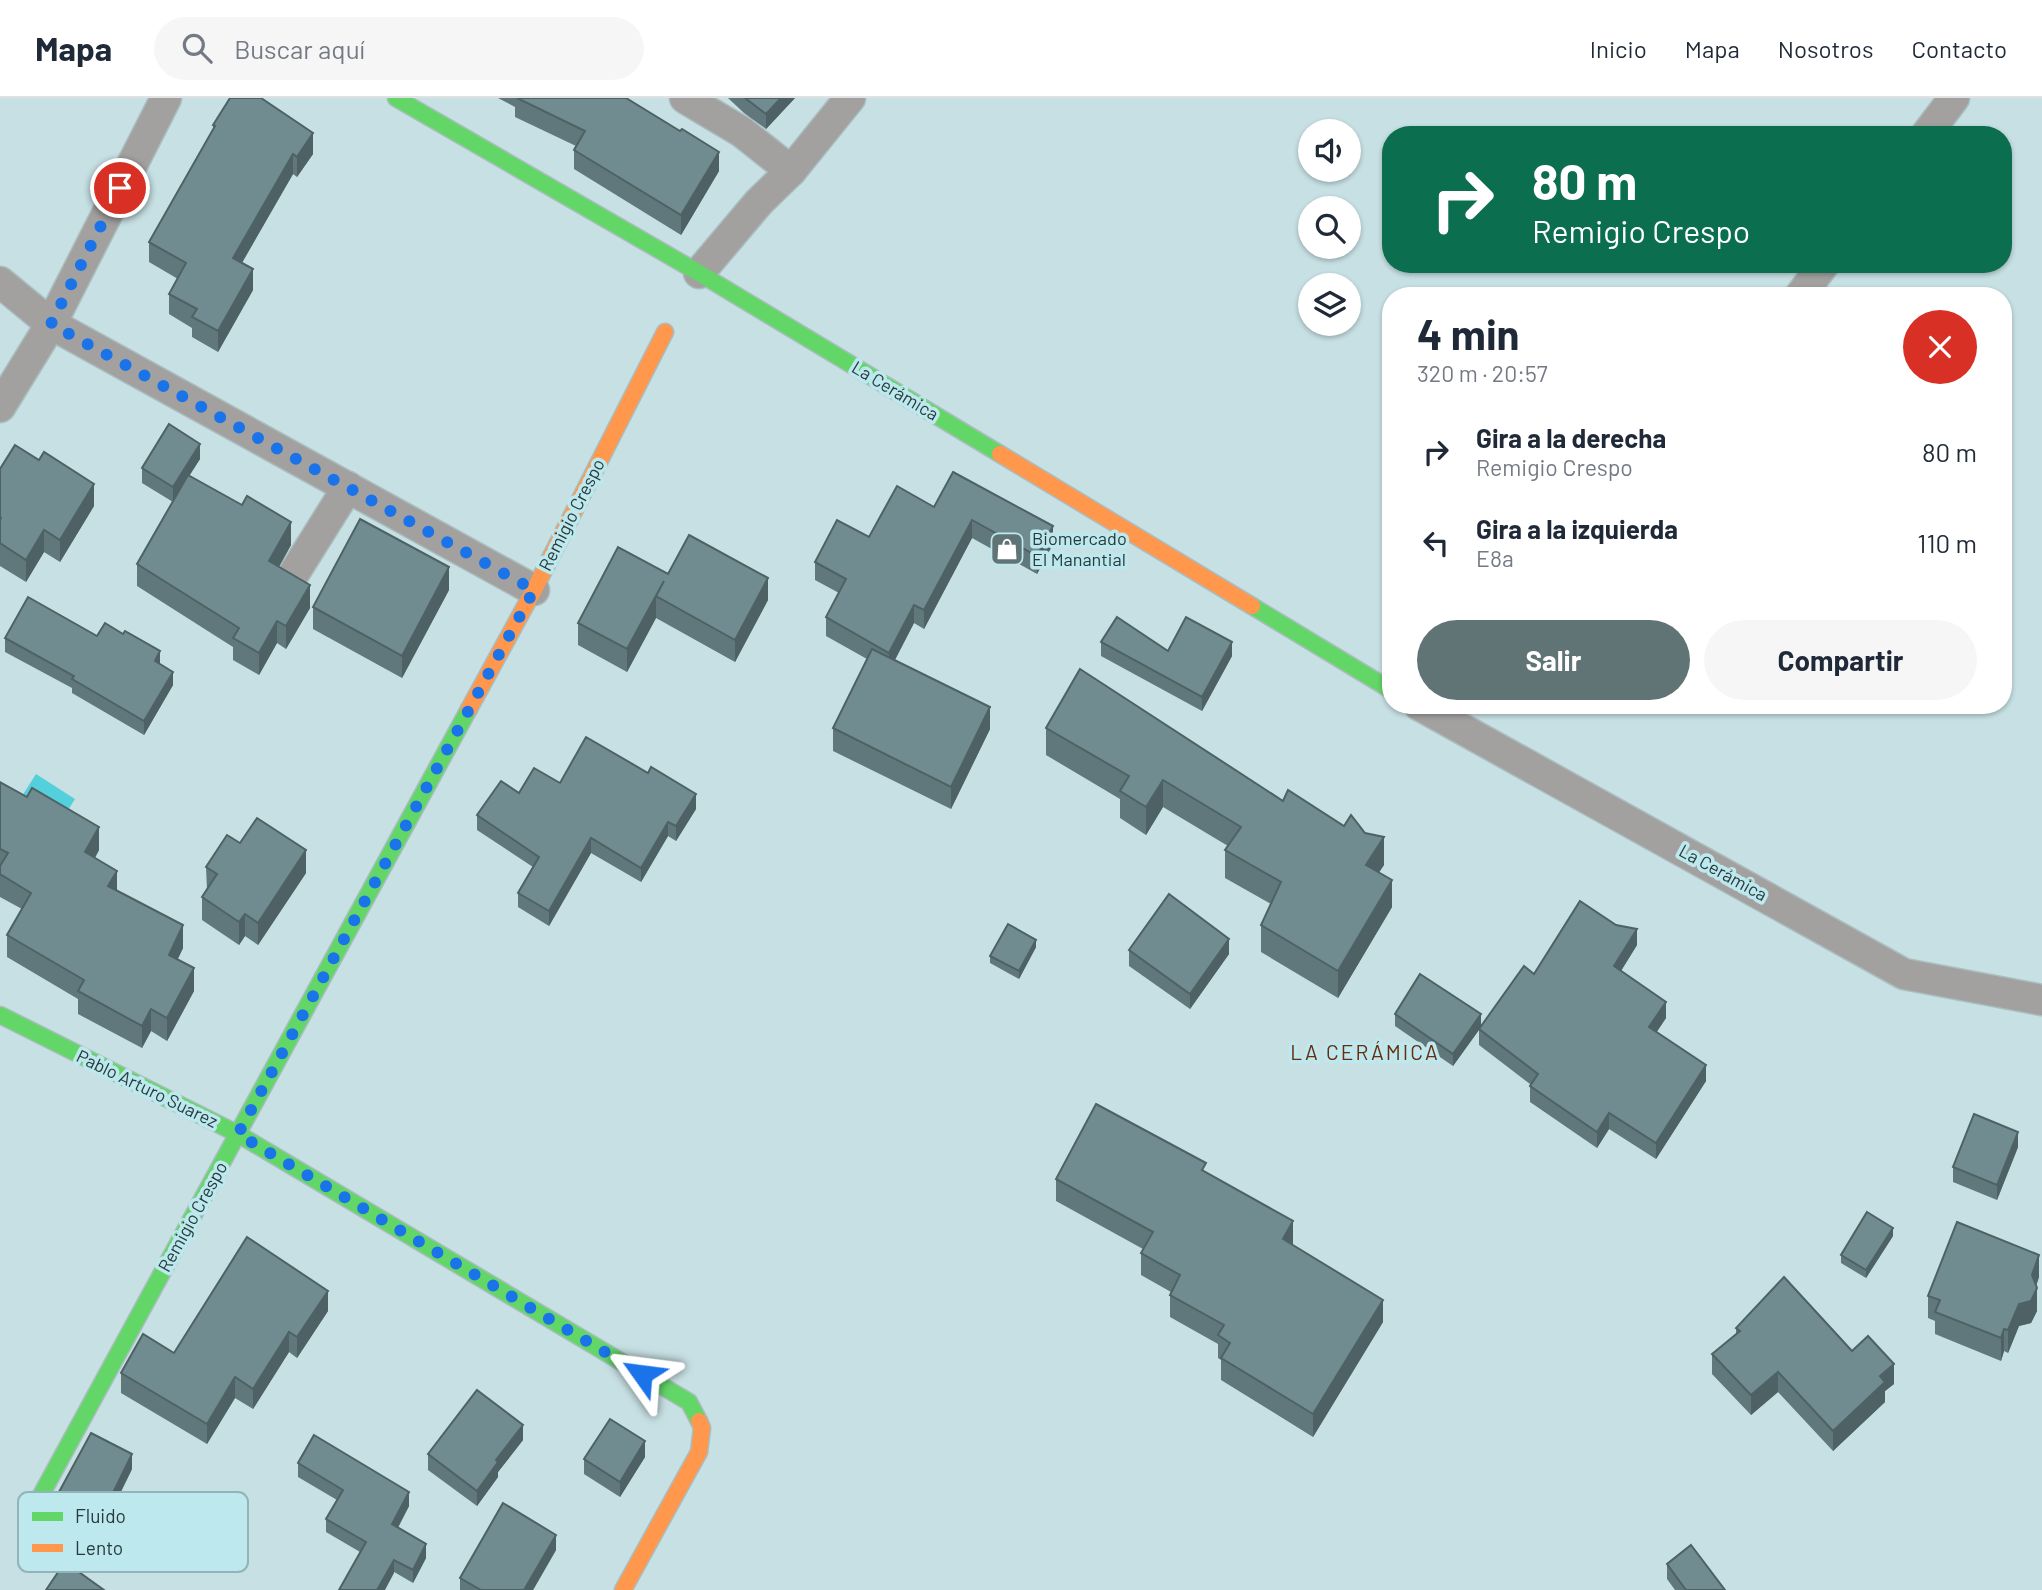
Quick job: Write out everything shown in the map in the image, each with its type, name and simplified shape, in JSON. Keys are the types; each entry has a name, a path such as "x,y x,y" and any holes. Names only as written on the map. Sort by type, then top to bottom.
{"street":[{"path":"0,407 51,324 166,98"},
{"name":"La Cerámica","path":"396,98 699,274 1382,685"},
{"path":"685,98 742,132 790,171"},
{"path":"699,274 850,98"},
{"path":"1933,126 1954,98"},
{"path":"0,282 51,324 534,590"},
{"name":"Remigio Crespo","path":"43,1492 534,590 665,332"},
{"path":"293,575 348,487"},
{"name":"La Cerámica","path":"1435,714 1904,974 2042,1000"},
{"name":"Pablo Arturo Suarez","path":"0,1015 238,1134 689,1402 702,1428 699,1452 623,1590"}],"water":[{"path":"36,774 75,799 61,821 22,796"}],"building":[{"path":"230,98 261,98 313,133 297,157 293,154 233,258 253,269 218,331 192,317 197,309 169,294 186,263 149,242"},
{"path":"517,98 626,98 719,152 681,215 574,150 585,131"},
{"path":"745,98 781,98 766,114"},
{"path":"169,424 200,444 173,487 142,468"},
{"path":"15,445 39,460 44,452 94,484 60,540 44,530 26,560 0,543 0,469"},
{"path":"953,472 1053,526 1037,556 972,520 924,610 914,605 889,653 826,617 846,579 815,562 837,520 869,537 897,486 934,507"},
{"path":"188,475 242,505 247,496 291,522 269,561 310,585 286,626 277,621 259,653 233,638 239,628 137,564"},
{"path":"360,519 449,567 402,656 313,607"},
{"path":"689,535 768,578 735,640 656,596 664,581 627,649 578,623 618,547 668,574"},
{"path":"28,597 97,636 105,623 160,651 155,661 173,672 144,721 72,679 74,676 5,638"},
{"path":"1117,617 1168,651 1186,617 1232,642 1202,697 1101,642"},
{"path":"872,649 990,707 951,787 833,728"},
{"path":"1080,669 1283,801 1288,790 1344,826 1351,815 1365,833 1384,837 1366,865 1392,880 1338,971 1261,925 1281,882 1225,850 1241,827 1163,780 1146,807 1120,791 1129,776 1046,728"},
{"path":"586,737 648,773 651,767 696,794 676,826 668,822 641,868 591,838 549,911 518,893 539,857 477,815 501,781 519,793 534,768 560,783"},
{"path":"0,782 27,797 32,788 99,827 85,852 117,871 108,886 183,925 169,955 194,968 167,1018 151,1009 142,1026 78,991 84,980 7,935 31,893 0,874 0,866 8,853 0,849"},
{"path":"257,818 306,850 258,923 245,914 239,922 202,897 217,874 206,867 227,835 240,843"},
{"path":"1169,894 1229,939 1190,994 1129,950"},
{"path":"1580,901 1616,925 1637,929 1614,966 1666,1002 1649,1027 1706,1065 1656,1143 1609,1113 1597,1132 1530,1086 1538,1074 1479,1029 1524,966 1534,974"},
{"path":"1008,924 1036,940 1019,971 990,956"},
{"path":"1420,974 1481,1014 1453,1054 1395,1014"},
{"path":"1096,1104 1206,1163 1202,1170 1293,1221 1283,1239 1383,1300 1313,1414 1221,1358 1230,1343 1218,1335 1224,1325 1170,1295 1180,1275 1141,1253 1153,1232 1056,1179"},
{"path":"1974,1114 2018,1132 1997,1185 1953,1167"},
{"path":"1867,1212 1893,1228 1866,1270 1841,1255"},
{"path":"1957,1222 2039,1255 2032,1275 2037,1288 2031,1301 2019,1304 2008,1330 2004,1329 2001,1338 1935,1312 1940,1300 1928,1296"},
{"path":"247,1237 328,1291 297,1337 289,1332 253,1389 235,1377 207,1424 121,1373 143,1334 174,1353"},
{"path":"1784,1277 1852,1351 1868,1336 1894,1364 1880,1376 1885,1382 1833,1431 1778,1372 1751,1395 1712,1354 1740,1331 1736,1328"},
{"path":"477,1390 523,1425 496,1460 498,1462 477,1491 428,1454"},
{"path":"610,1419 645,1441 620,1482 584,1459"},
{"path":"91,1433 132,1454 113,1492 59,1492"},
{"path":"314,1435 409,1492 392,1524 426,1544 413,1570 394,1560 377,1590 339,1590 366,1542 326,1519 343,1490 298,1463"},
{"path":"503,1503 556,1535 524,1590 481,1590 460,1578"},
{"path":"1691,1545 1725,1590 1686,1590 1667,1564"},
{"path":"58,1572 79,1572 104,1590 46,1590"}],"traffic: fast":[{"path":"396,98 699,273 1000,454"},
{"path":"1252,606 1382,685"},
{"path":"43,1492 469,709"},
{"path":"0,1015 238,1134 689,1402 699,1421"}],"traffic: slow":[{"path":"469,709 534,590 665,332"},
{"path":"1000,454 1252,606"},
{"path":"623,1590 699,1452 702,1428 699,1421"}],"place":[{"name":"Biomercado El Manantial","path":"1007,549"}],"district":[{"name":"LA CERÁMICA","path":"1365,1053"}],"route":[{"path":"120,188 51,324 534,590 238,1134 642,1374"}]}
